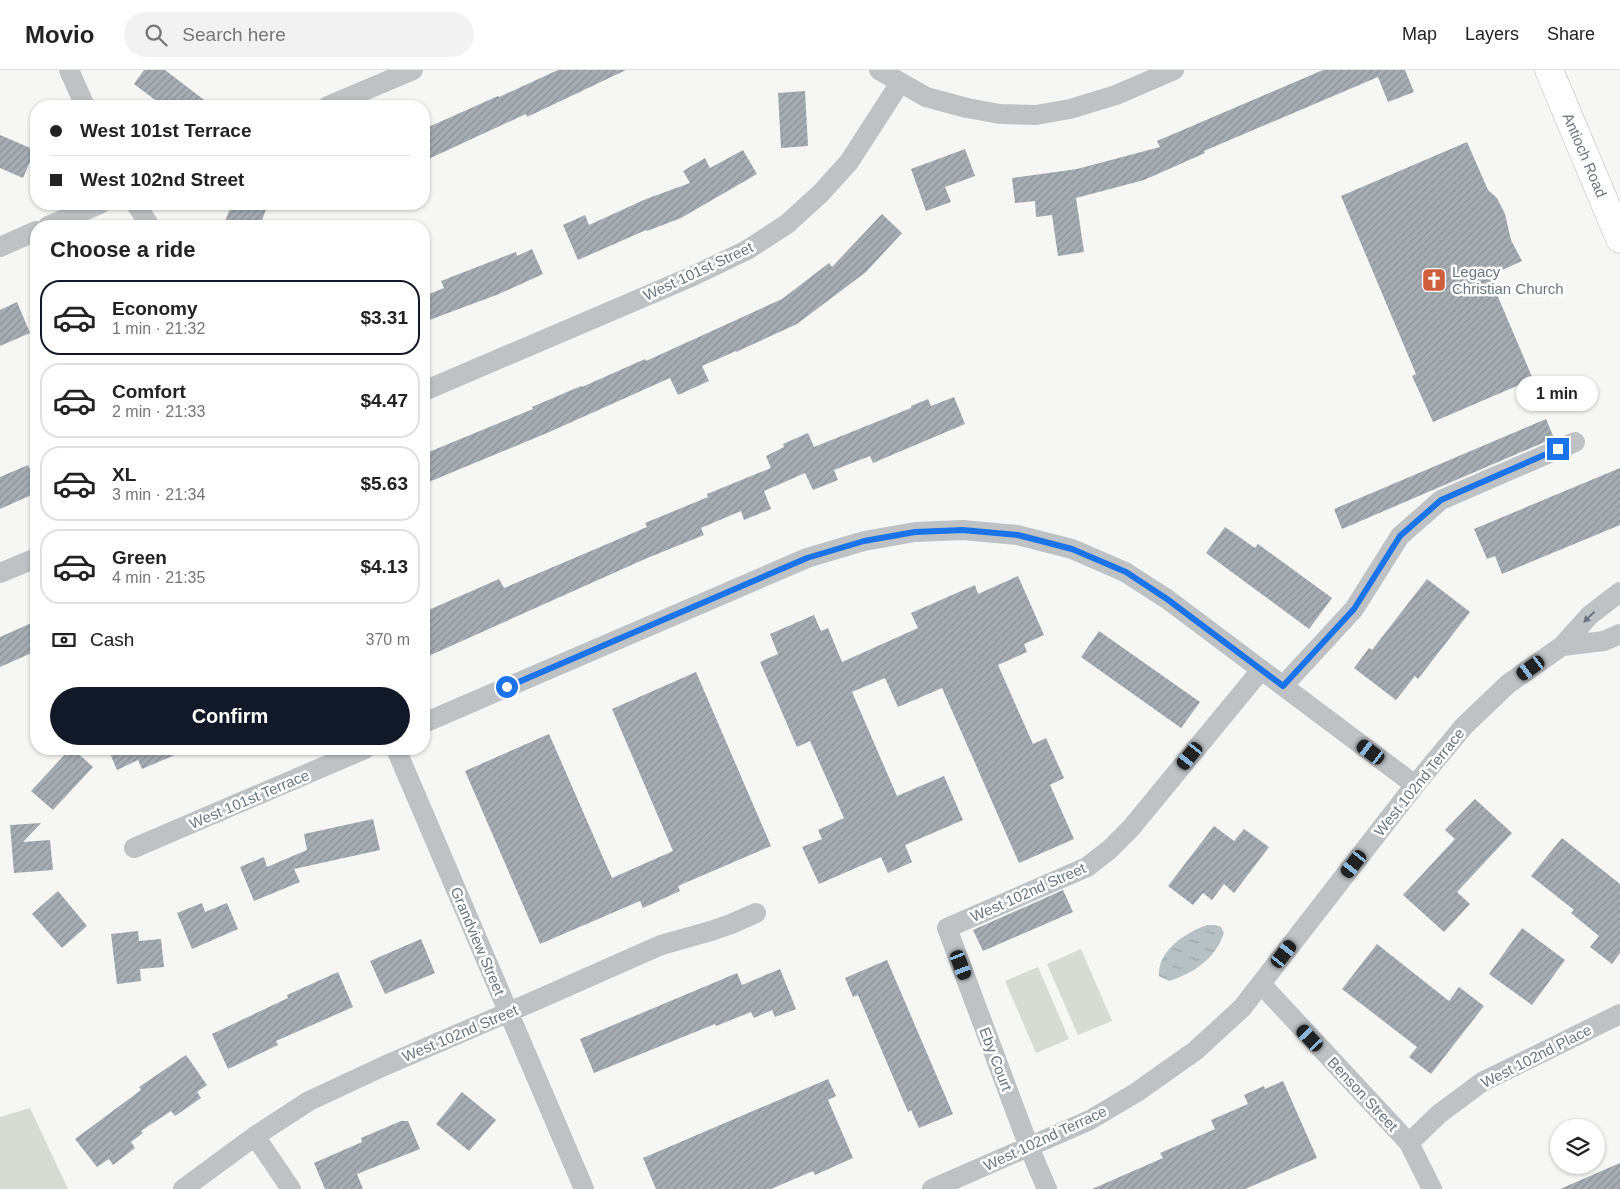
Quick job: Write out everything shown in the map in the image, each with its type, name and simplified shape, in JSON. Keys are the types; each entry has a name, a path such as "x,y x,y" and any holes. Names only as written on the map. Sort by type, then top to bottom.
{"main road":[{"name":"Antioch Road","path":"1549,70 1620,239"}],"street":[{"path":"69,70 82,100"},
{"path":"342,100 412,70"},
{"path":"879,70 926,97 967,108 1000,114 1036,114 1070,109 1116,95 1174,70"},
{"name":"West 101st Street","path":"430,388 693,276 747,250 787,224 849,162 900,83"},
{"path":"62,220 86,210"},
{"path":"0,247 30,234"},
{"path":"1283,686 1354,609 1400,536 1441,500 1575,442"},
{"path":"430,720 807,558 864,541 915,532 963,530 1018,535 1072,549 1126,572 1167,599 1415,785"},
{"path":"0,573 30,560"},
{"name":"West 102nd Terrace","path":"932,1189 1090,1120 1137,1092 1195,1051 1242,1008 1415,785 1464,726 1503,689 1562,646 1590,615 1620,592"},
{"name":"West 102nd Terrace","path":"1562,646 1604,641 1620,634"},
{"name":"West 102nd Street","path":"947,928 1088,867 1109,850 1132,828 1262,670"},
{"name":"West 101st Terrace","path":"134,848 351,755"},
{"name":"Grandview Street","path":"399,755 584,1189"},
{"name":"West 102nd Street","path":"183,1189 255,1136 310,1101 384,1066 661,944 712,931 756,913"},
{"name":"Eby Court","path":"947,928 1047,1189"},
{"name":"Benson Street","path":"1261,984 1408,1142 1432,1189"},
{"name":"West 102nd Place","path":"1408,1142 1439,1114 1482,1082 1620,1014"},
{"path":"255,1136 291,1189"}],"shaded area":[{"path":"1081,949 1112,1021 1078,1035 1047,964"},
{"path":"1038,967 1069,1039 1036,1053 1005,981"},
{"path":"30,1108 68,1189 0,1189 0,1117"}],"water":[{"path":"1207,925 1221,927 1224,933 1209,958 1195,969 1178,978 1169,981 1159,976 1163,958 1174,944 1190,932"}],"building":[{"path":"144,70 165,70 204,100 155,100 134,84"},
{"path":"558,70 626,70 527,117 526,114 430,158 430,126"},
{"path":"1323,70 1405,70 1414,92 1388,102 1378,77 1204,151 1205,153 1144,180 1076,198 1084,252 1058,256 1052,215 1036,217 1035,201 1015,203 1012,178 1077,169 1160,147 1157,141"},
{"path":"805,91 808,146 781,148 778,93"},
{"path":"0,135 30,148 30,162 23,178 0,168"},
{"name":"Legacy Christian Church","path":"1467,142 1488,190 1497,198 1505,214 1511,240 1522,261 1489,276 1533,379 1433,422 1412,376 1416,374 1341,196"},
{"path":"965,149 975,176 945,187 951,202 926,211 911,169"},
{"path":"743,150 757,174 681,218 646,230 578,260 563,225 585,215 589,225 646,199 690,183 683,171 705,158 710,168"},
{"path":"230,210 266,210 262,220 225,220"},
{"path":"882,214 902,233 866,272 797,324 702,366 709,381 678,395 670,378 547,433 430,482 430,452 533,409 532,407 645,359 646,361 782,299 829,263 832,267"},
{"path":"532,249 543,274 499,294 430,320 430,294 444,288 441,281 516,252 517,256"},
{"path":"17,302 30,333 0,346 0,310"},
{"path":"954,397 965,424 873,463 870,456 834,470 838,480 813,490 805,473 764,491 771,509 744,520 741,511 701,528 704,535 645,559 430,655 430,609 499,579 504,588 647,527 645,523 708,497 707,494 771,468 766,456 784,447 783,444 808,433 814,447 911,408 911,406 928,399 931,406"},
{"path":"1546,419 1554,438 1342,529 1334,509"},
{"path":"28,465 30,469 30,496 0,509 0,477"},
{"path":"1620,468 1620,525 1502,574 1495,556 1487,559 1474,529"},
{"path":"1225,527 1255,548 1258,544 1332,598 1309,629 1206,553"},
{"path":"1018,576 1044,635 1024,644 1027,652 998,665 1033,744 1046,738 1064,778 1050,785 1074,839 1019,863 942,688 898,707 885,678 852,692 897,796 944,776 963,820 905,845 912,862 888,873 881,857 819,884 802,847 822,839 818,830 844,818 810,741 797,747 760,662 778,654 770,634 814,615 821,631 828,628 842,662 918,628 911,613 975,585 978,594"},
{"path":"1427,579 1470,612 1418,679 1415,676 1396,700 1354,668 1369,648 1372,650"},
{"path":"30,624 30,654 0,667 0,637"},
{"path":"1099,631 1200,702 1181,728 1081,657"},
{"path":"696,672 771,846 678,886 680,891 643,908 640,901 540,944 465,771 549,734 612,878 673,851 612,709"},
{"path":"64,755 80,755 93,767 53,810 31,791"},
{"path":"111,755 175,755 142,769 138,760 117,770"},
{"path":"1475,799 1512,833 1457,892 1470,904 1444,932 1403,895 1455,839 1445,830"},
{"path":"373,819 380,850 294,869 300,882 254,901 240,867 264,857 267,867 307,850 304,834"},
{"path":"41,823 23,842 50,840 53,870 14,873 10,825"},
{"path":"1214,826 1234,841 1244,829 1269,847 1234,893 1224,884 1212,900 1203,893 1193,905 1168,886"},
{"path":"1562,838 1620,884 1620,953 1612,964 1590,947 1599,936 1571,913 1574,910 1531,876"},
{"path":"1063,890 1073,912 983,951 973,930"},
{"path":"58,891 87,926 62,948 32,914"},
{"path":"202,903 205,912 227,903 238,929 192,949 177,913"},
{"path":"1522,928 1565,960 1532,1005 1489,974"},
{"path":"138,931 139,941 161,939 164,967 140,969 141,981 117,984 111,934"},
{"path":"421,939 435,973 385,994 370,961"},
{"path":"1377,944 1449,1001 1459,987 1484,1006 1431,1074 1409,1057 1417,1047 1342,989"},
{"path":"887,960 953,1114 919,1128 911,1110 908,1112 858,995 853,997 845,978"},
{"path":"780,969 796,1009 775,1017 772,1010 754,1018 751,1012 716,1026 715,1024 594,1073 580,1039 737,973 742,985"},
{"path":"338,972 353,1007 276,1041 278,1045 228,1069 212,1034 288,998 287,995"},
{"path":"186,1055 207,1085 197,1092 201,1098 175,1116 171,1111 141,1131 143,1133 131,1142 135,1148 113,1165 109,1159 97,1167 75,1139 141,1090 139,1087"},
{"path":"828,1079 836,1096 828,1100 853,1158 815,1175 813,1171 771,1189 656,1189 643,1158"},
{"path":"1283,1081 1317,1158 1245,1189 1092,1189 1163,1158 1160,1153 1215,1129 1211,1120 1248,1104 1244,1095 1264,1086 1265,1089"},
{"path":"462,1092 496,1120 469,1151 436,1124"},
{"path":"401,1121 408,1121 420,1149 357,1174 363,1189 325,1189 314,1163 362,1142 361,1138"},
{"path":"1620,1163 1620,1189 1560,1189 1595,1174 1605,1174 1605,1170"}],"place":[{"name":"Legacy Christian Church","path":"1434,280"}],"route":[{"path":"507,687 807,558 864,541 915,532 963,530 1018,535 1072,549 1126,572 1167,599 1283,686 1354,609 1400,536 1441,500 1558,449"}]}
